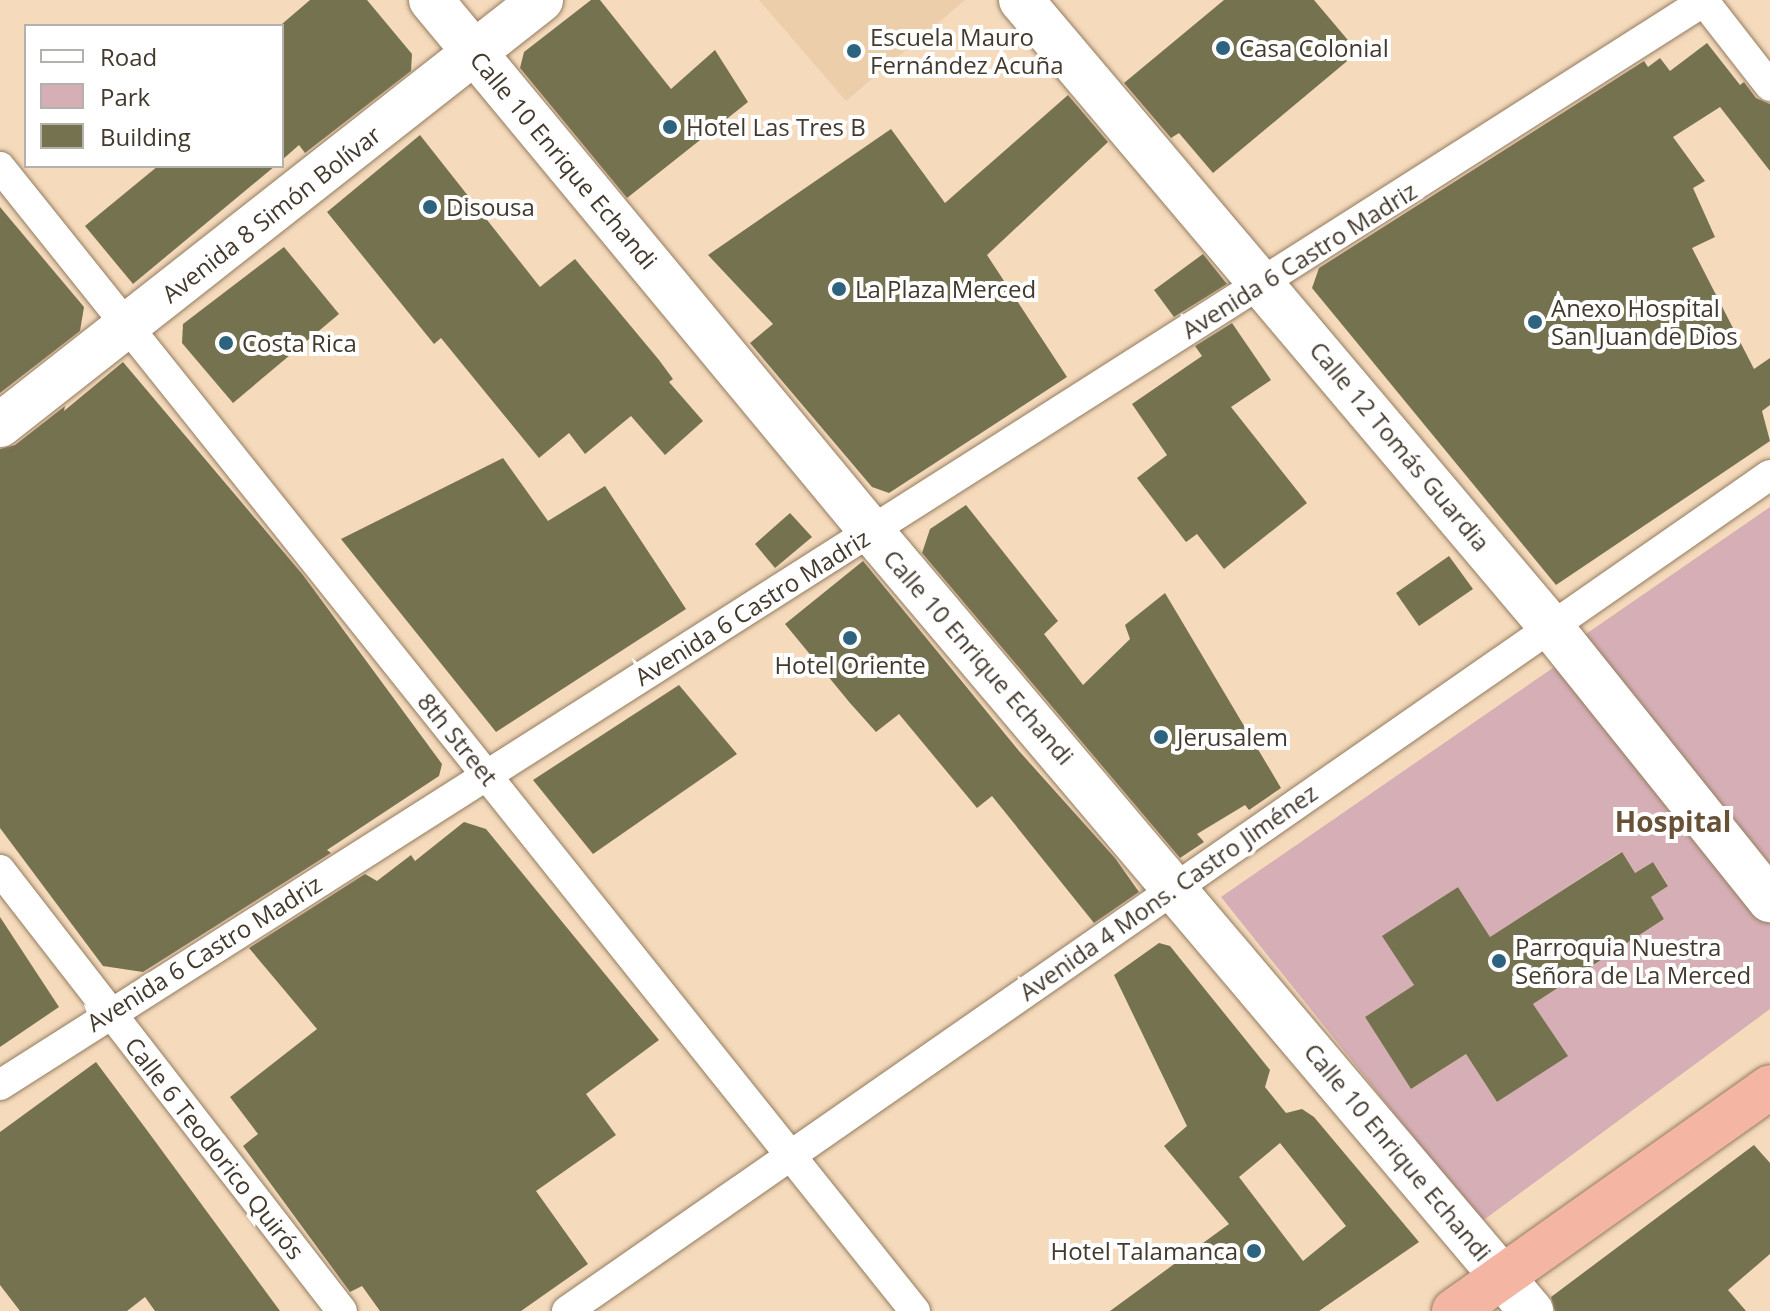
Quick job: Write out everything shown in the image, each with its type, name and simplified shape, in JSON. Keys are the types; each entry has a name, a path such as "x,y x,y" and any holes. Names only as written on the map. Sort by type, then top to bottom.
{"highway":[{"path":"1454,1311 1770,1087"}],"street":[{"name":"Calle 10 Enrique Echandi","path":"431,0 871,531 1175,885 1531,1311"},
{"name":"Avenida 8 Simón Bolívar","path":"0,425 541,0"},
{"name":"Calle 12 Tomás Guardia","path":"1021,0 1264,282 1551,627 1770,900"},
{"name":"Avenida 6 Castro Madriz","path":"0,1085 109,1012 1704,0"},
{"path":"1704,0 1770,86"},
{"name":"8th Street","path":"0,167 915,1311"},
{"name":"Avenida 4 Mons. Castro Jiménez","path":"567,1311 1175,885 1770,475"},
{"name":"Calle 6 Teodorico Quirós","path":"0,870 342,1311"}],"shaded area":[{"name":"Escuela Mauro Fernández Acuña","path":"759,0 965,0 846,101"}],"green space":[{"path":"1770,507 1770,864 1583,636"},
{"path":"1560,663 1770,924 1770,1009 1481,1222 1221,897","holes":["1621,852 1635,873 1653,862 1668,885 1651,897 1664,919 1533,1004 1567,1056 1497,1102 1466,1054 1411,1089 1365,1017 1414,985 1383,936 1458,887 1490,937"]}],"building":[{"path":"310,0 367,0 412,54 411,71 305,153 299,145 284,158 282,24"},
{"path":"591,0 600,0 671,89 715,50 748,102 627,198 520,68 524,52"},
{"path":"1224,0 1314,0 1358,52 1213,173 1179,133 1171,138 1124,83"},
{"name":"Anexo Hospital San Juan de Dios","path":"1707,43 1740,85 1744,82 1756,98 1770,104 1770,171 1720,107 1673,137 1705,181 1693,188 1715,237 1692,248 1754,369 1770,358 1770,405 1762,411 1770,441 1556,585 1312,288 1319,268 1644,61 1648,67 1660,58 1670,71"},
{"path":"1068,95 1108,142 987,255 1067,377 889,493 872,487 750,343 773,324 708,255 891,129 945,203"},
{"path":"420,135 540,287 575,259 659,360 673,379 669,382 703,421 665,455 631,416 585,454 569,433 539,458 441,338 434,344 327,212"},
{"path":"156,168 273,168 133,284 85,226"},
{"path":"0,207 84,307 80,331 0,393"},
{"path":"284,247 339,314 233,403 182,343 183,324"},
{"path":"1203,254 1227,284 1174,317 1154,290"},
{"path":"1232,323 1271,380 1231,407 1307,503 1224,569 1197,534 1186,542 1137,478 1167,455 1132,404 1202,356 1195,346"},
{"path":"123,362 303,575 442,764 439,776 327,850 331,853 143,972 103,966 0,828 0,449 15,445 65,406 64,411"},
{"path":"503,458 548,521 605,486 686,609 496,732 341,539"},
{"path":"966,505 1058,621 1044,634 1083,685 1130,639 1125,625 1165,593 1281,788 1249,810 1245,805 1197,834 1204,842 1180,858 922,553 930,529"},
{"path":"790,513 812,537 775,568 755,544"},
{"path":"1449,556 1473,589 1419,626 1396,593"},
{"path":"863,561 1019,751 1115,858 1139,892 1094,923 992,796 977,808 899,714 876,732 850,703 785,624"},
{"path":"679,685 737,754 593,854 533,780"},
{"path":"464,822 486,829 659,1040 586,1094 616,1135 536,1191 588,1264 521,1311 380,1311 362,1286 350,1292 243,1146 258,1134 230,1097 317,1029 249,948 365,874 377,881 411,855 415,861"},
{"name":"Parroquia Nuestra Señora de La Merced","path":"1622,852 1635,873 1653,862 1668,886 1651,897 1664,919 1533,1004 1568,1056 1497,1102 1466,1054 1411,1089 1365,1017 1414,985 1382,936 1458,887 1490,937"},
{"path":"0,917 59,1007 0,1047"},
{"path":"1159,943 1170,946 1270,1070 1265,1087 1286,1113 1302,1109 1314,1117 1419,1242 1319,1311 1110,1311 1229,1224 1164,1146 1187,1126 1114,975","holes":["1280,1143 1346,1226 1303,1261 1239,1177"]},
{"path":"96,1062 280,1311 155,1311 145,1297 127,1311 20,1311 0,1285 0,1132"},
{"path":"1754,1145 1770,1163 1770,1254 1728,1290 1746,1311 1555,1311 1551,1297"}],"place":[{"name":"Casa Colonial","path":"1223,48"},
{"name":"Escuela Mauro Fernández Acuña","path":"854,51"},
{"name":"Hotel Las Tres B","path":"670,127"},
{"name":"Disousa","path":"430,207"},
{"name":"La Plaza Merced","path":"839,289"},
{"name":"Anexo Hospital San Juan de Dios","path":"1535,322"},
{"name":"Costa Rica","path":"226,343"},
{"name":"Hotel Oriente","path":"850,638"},
{"name":"Jerusalem","path":"1161,737"},
{"name":"Parroquia Nuestra Señora de La Merced","path":"1499,961"},
{"name":"Hotel Talamanca","path":"1254,1251"}],"district":[{"name":"Hospital","path":"1673,821"}]}
